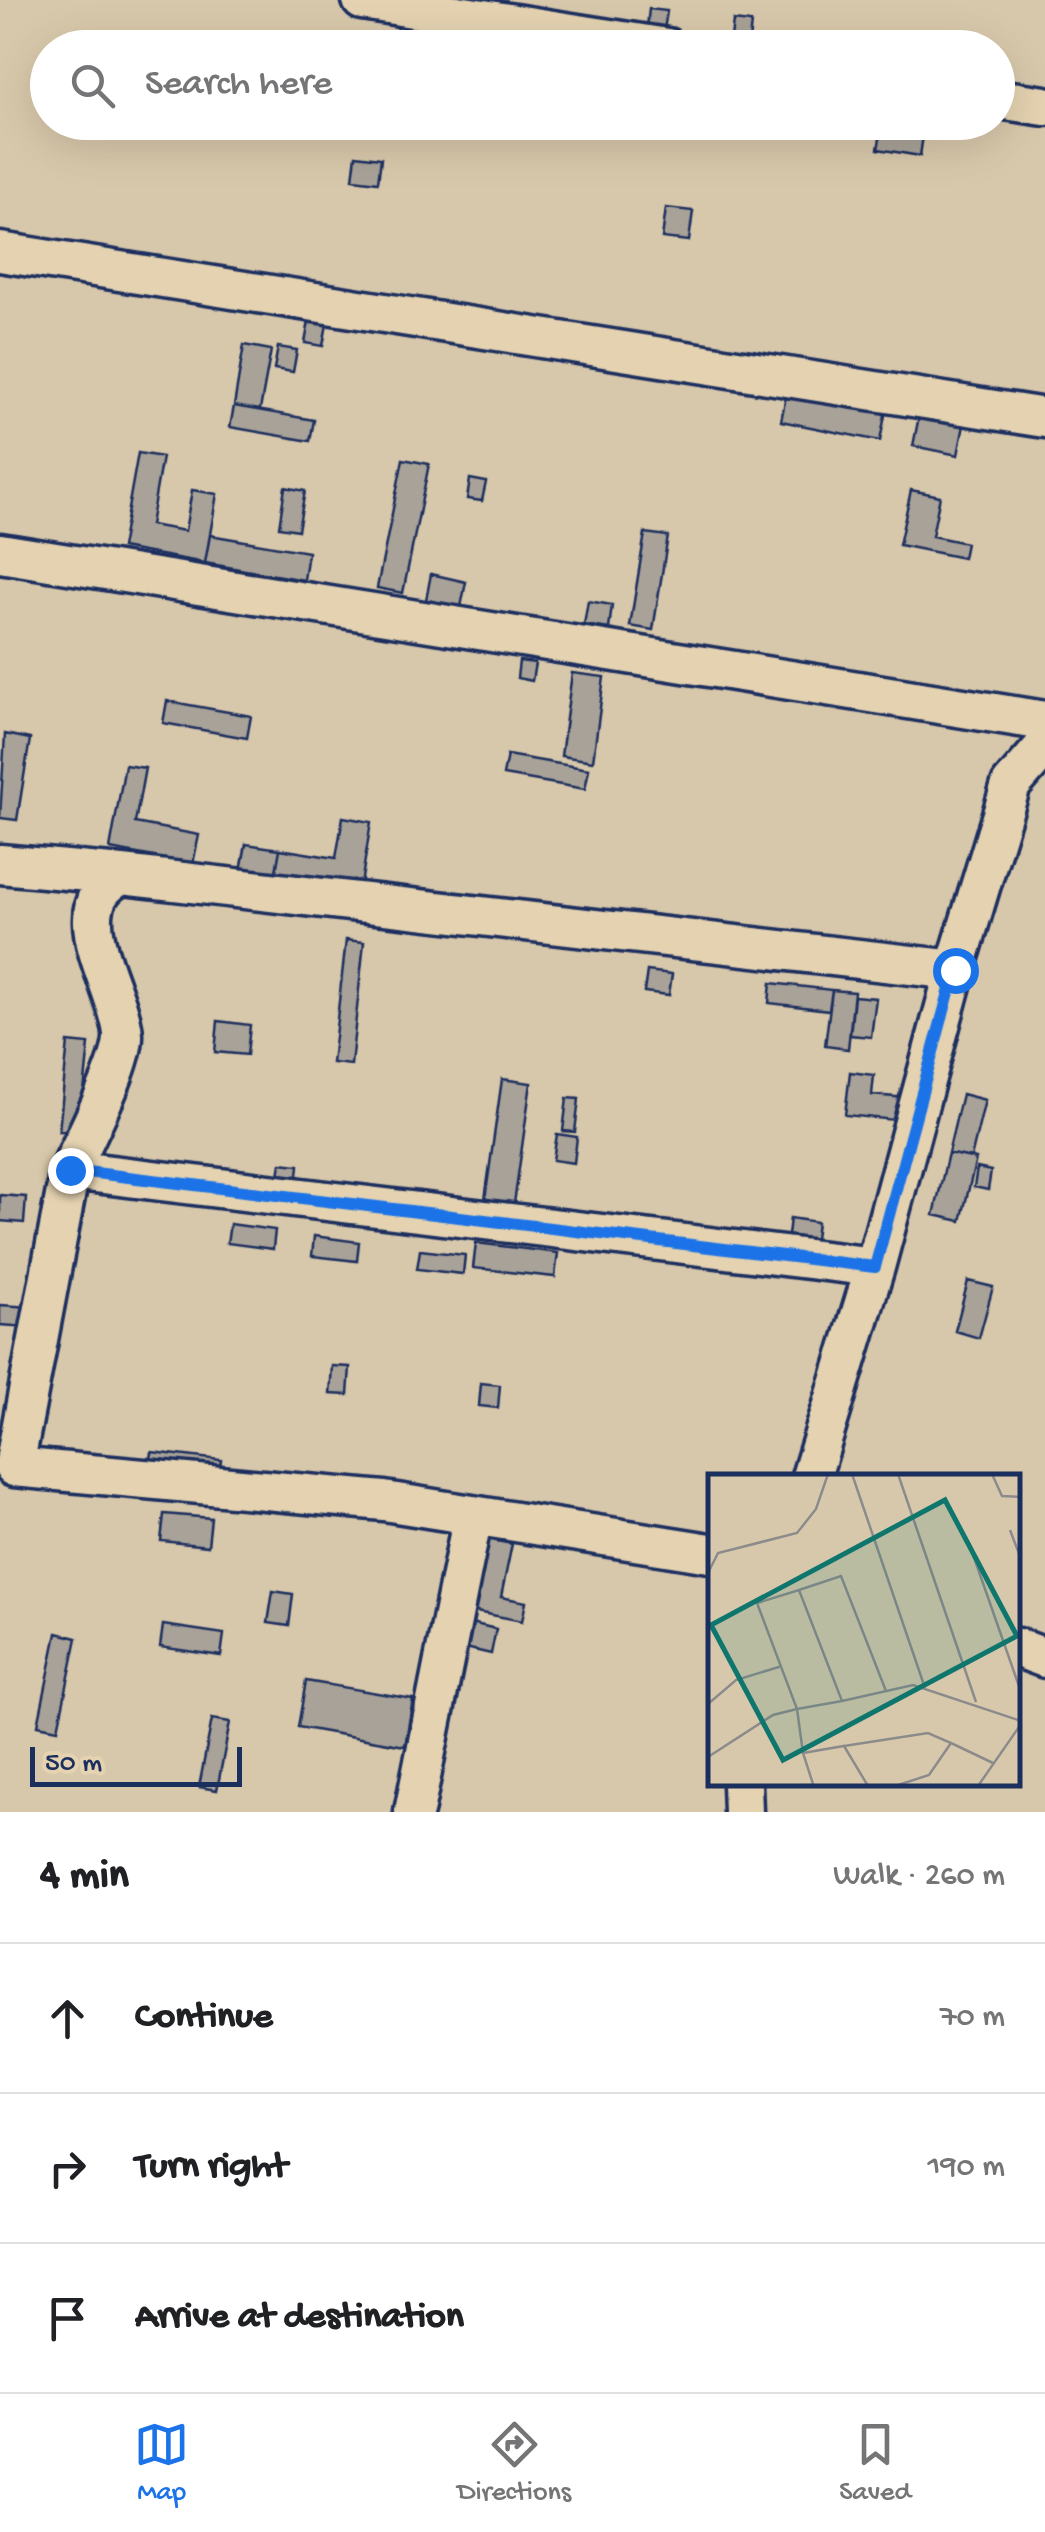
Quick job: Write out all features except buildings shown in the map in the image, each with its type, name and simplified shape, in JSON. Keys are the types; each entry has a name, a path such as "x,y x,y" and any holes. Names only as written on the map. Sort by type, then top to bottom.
{"street":[{"path":"362,0 553,30"},
{"path":"1015,102 1045,106"},
{"path":"0,252 1045,418"},
{"path":"0,553 1045,721"},
{"path":"812,1474 875,1267 955,970 1011,785 1045,746"},
{"path":"0,864 122,874 955,970"},
{"path":"122,874 102,884 94,898 97,956 123,1036 102,1102 70,1170 14,1467 384,1501 708,1554"},
{"path":"70,1170 875,1267"},
{"path":"414,1812 473,1515"},
{"path":"1020,1649 1045,1658"},
{"path":"742,1787 743,1812"}],"route":[{"path":"70,1170 875,1267 955,970"}]}
